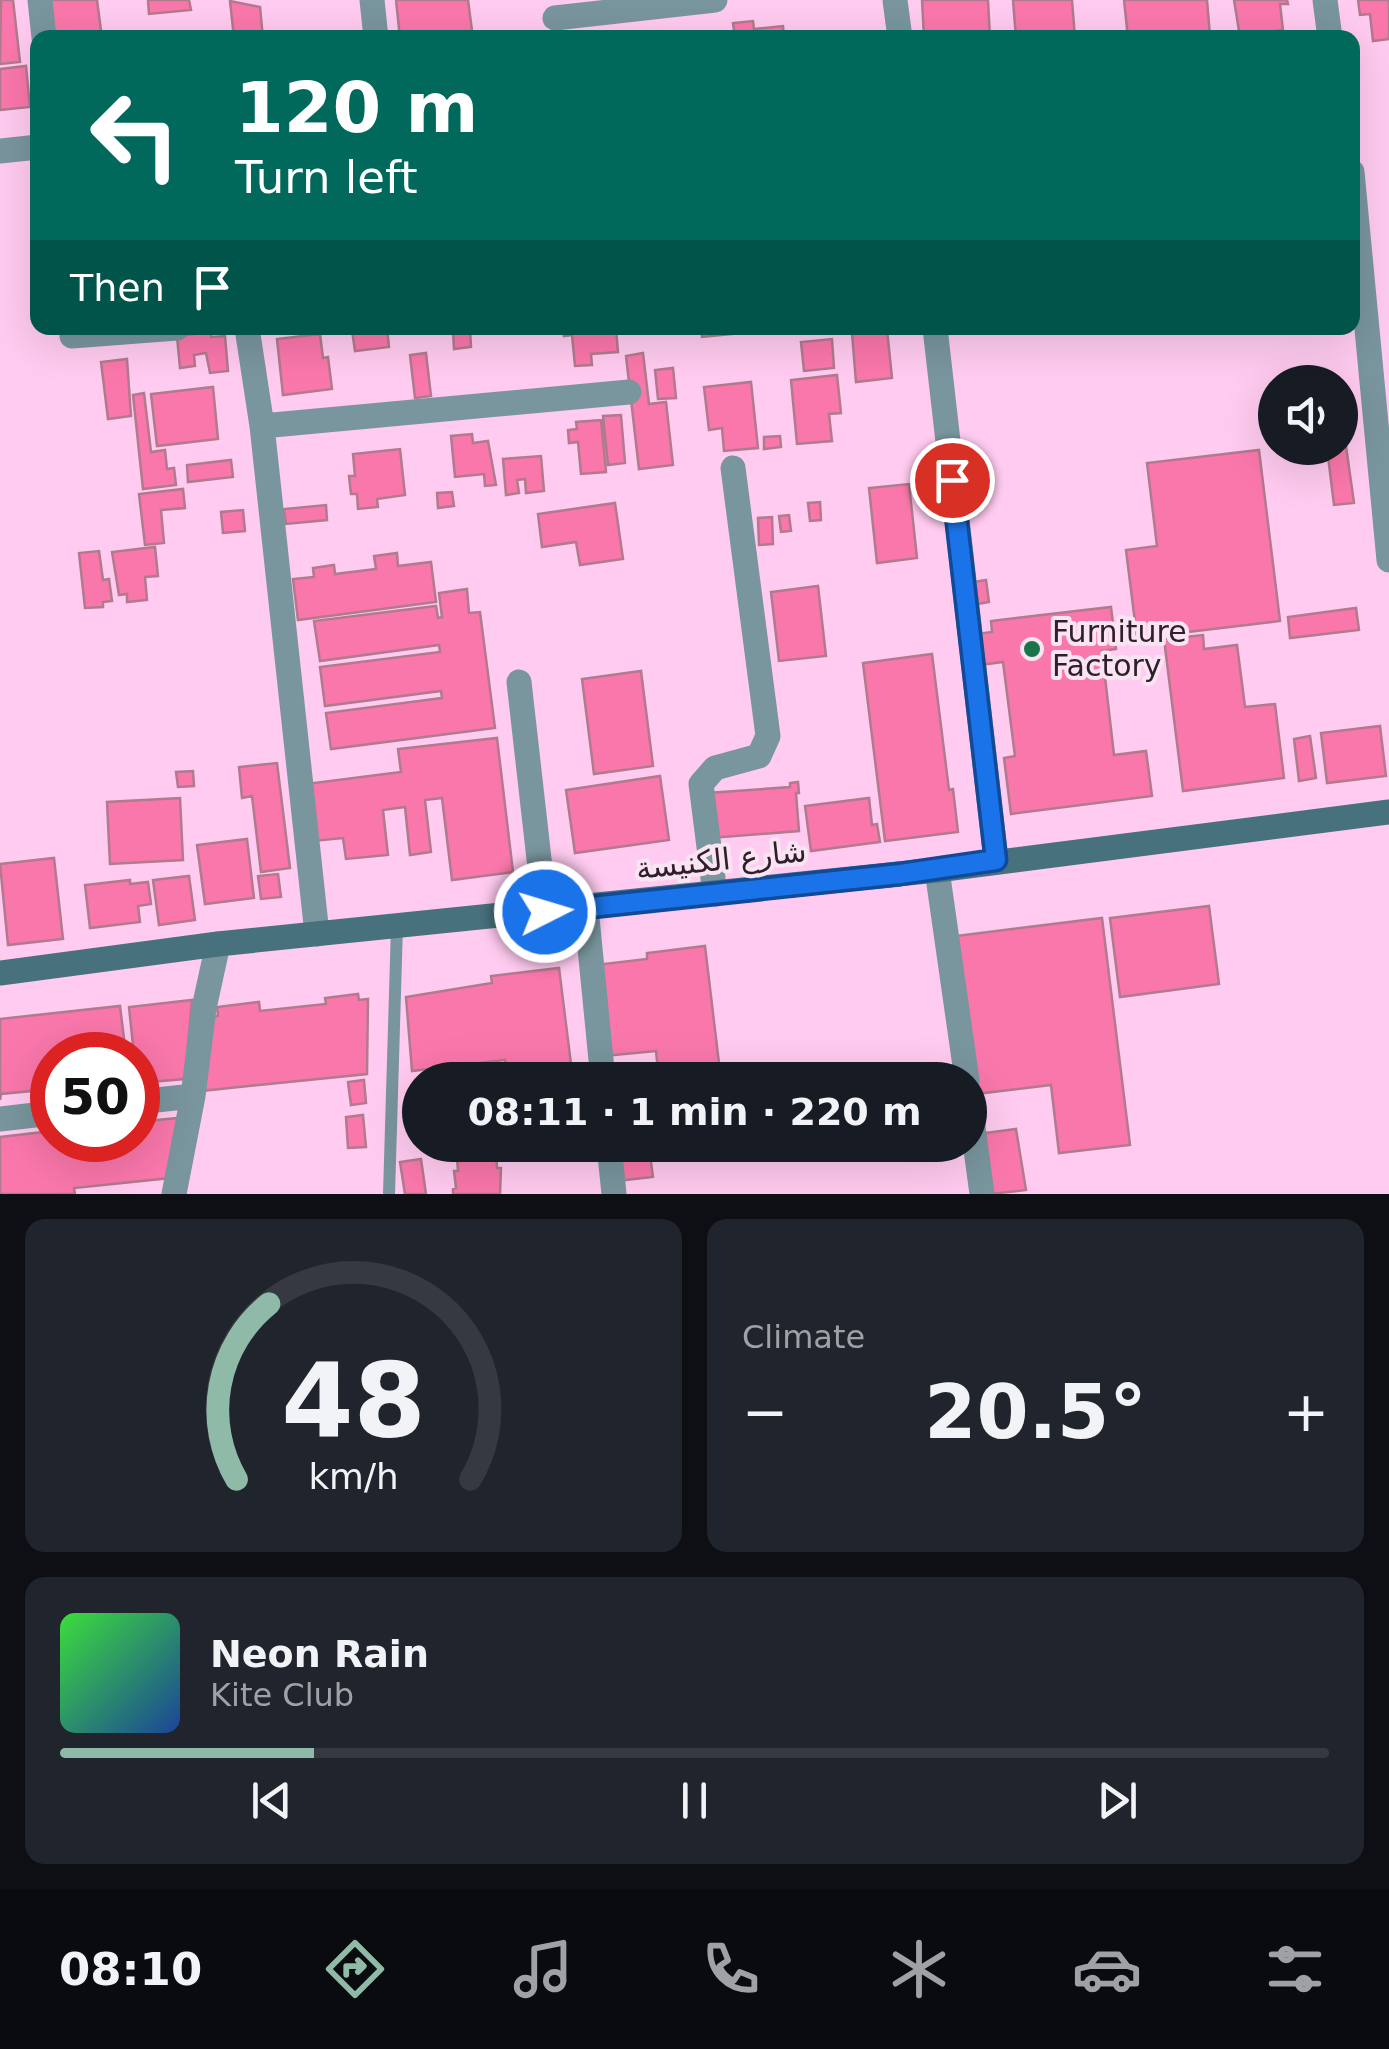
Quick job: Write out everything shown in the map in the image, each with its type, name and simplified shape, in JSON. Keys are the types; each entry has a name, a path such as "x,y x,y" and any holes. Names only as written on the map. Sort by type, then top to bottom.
{"main road":[{"name":"شارع الكنيسة","path":"0,972 218,944 937,870 1389,812"}],"street":[{"path":"40,0 43,30"},
{"path":"372,0 375,30"},
{"path":"556,18 715,0"},
{"path":"895,0 899,30"},
{"path":"1326,0 1329,30"},
{"path":"0,151 30,148"},
{"path":"1360,256 1389,560"},
{"path":"72,336 85,335"},
{"path":"249,335 316,934"},
{"path":"936,335 996,860"},
{"path":"262,426 628,392"},
{"path":"715,894 701,784 715,768 759,756 768,736 733,468"},
{"path":"519,682 545,912"},
{"path":"937,870 964,1062"},
{"path":"586,908 600,1062"},
{"path":"174,1194 218,944"},
{"path":"160,1100 193,1096"},
{"path":"0,1119 30,1116"},
{"path":"611,1162 614,1194"},
{"path":"978,1162 982,1194"}],"lane":[{"path":"389,1194 398,926"}],"building":[{"path":"1,0 13,0 20,62 0,64"},
{"path":"50,0 97,0 101,30 53,30"},
{"path":"148,0 189,0 191,10 149,14"},
{"path":"396,0 468,0 472,30 399,30"},
{"path":"922,0 988,0 990,30 924,30"},
{"path":"1013,0 1072,0 1074,30 1015,30"},
{"path":"1124,0 1207,0 1210,30 1127,30"},
{"path":"1234,0 1287,0 1288,4 1280,4 1283,30 1239,30"},
{"path":"1358,0 1389,0 1389,39 1373,41 1370,14 1360,15"},
{"path":"230,1 260,7 262,30 233,30"},
{"path":"753,21 754,29 783,26 783,30 734,30 733,23"},
{"path":"26,66 30,107 0,110 0,69"},
{"path":"320,335 332,389 283,395 277,339"},
{"path":"353,335 388,335 389,347 355,351"},
{"path":"453,335 470,335 471,347 454,349"},
{"path":"572,335 617,335 618,352 591,354 592,365 575,366"},
{"path":"852,335 888,335 892,378 856,382"},
{"path":"177,336 225,336 228,371 210,373 206,353 194,355 195,366 180,368"},
{"path":"832,339 834,368 804,371 801,342"},
{"path":"426,353 431,396 415,398 410,355"},
{"path":"643,353 649,404 666,402 673,465 639,469 626,356"},
{"path":"127,359 131,416 108,419 101,362"},
{"path":"673,368 676,398 658,399 655,370"},
{"path":"837,375 841,413 829,414 832,441 797,444 791,380"},
{"path":"751,382 758,448 724,451 722,428 709,430 704,387"},
{"path":"213,387 218,439 157,446 151,394"},
{"path":"144,393 151,452 165,450 167,469 174,468 176,485 143,489 133,395"},
{"path":"621,415 625,463 608,465 603,416"},
{"path":"601,420 606,472 581,474 578,442 569,443 568,430 577,429 576,422"},
{"path":"472,434 473,443 488,441 496,485 485,486 484,474 455,477 451,436"},
{"path":"780,436 781,447 764,449 764,437"},
{"path":"400,449 405,495 377,499 378,507 358,509 349,476 355,476 353,454"},
{"path":"1258,450 1280,621 1137,638 1126,550 1157,546 1147,463"},
{"path":"541,456 544,491 526,493 525,479 517,480 519,493 506,495 503,459"},
{"path":"231,460 233,477 188,482 187,465"},
{"path":"1329,465 1349,465 1354,503 1334,505"},
{"path":"909,484 917,558 877,563 869,488"},
{"path":"183,489 185,508 161,510 164,543 145,545 139,494"},
{"path":"452,492 454,506 438,508 437,493"},
{"path":"820,502 821,520 810,521 808,503"},
{"path":"615,503 623,559 580,565 576,542 542,547 538,514"},
{"path":"326,505 327,520 286,524 284,509"},
{"path":"243,510 245,531 223,533 221,512"},
{"path":"789,515 791,531 781,532 779,516"},
{"path":"772,517 773,544 759,545 758,518"},
{"path":"155,547 158,576 145,577 147,600 127,602 127,594 119,595 112,552"},
{"path":"99,551 103,580 109,579 112,601 103,602 103,607 85,608 79,553"},
{"path":"397,553 398,566 431,562 436,602 298,620 293,579 314,577 313,568 334,565 335,574 376,569 374,556"},
{"path":"986,580 989,602 978,604 974,582"},
{"path":"818,586 826,656 779,661 771,592"},
{"path":"467,589 469,613 480,612 495,728 331,749 326,713 442,698 441,691 325,706 320,667 440,652 439,645 320,661 314,621 436,606 438,618 442,617 439,593"},
{"path":"1111,607 1116,649 1102,651 1114,755 1146,751 1152,796 1011,814 1004,758 1015,756 1003,662 980,665 977,634 992,632 991,621"},
{"path":"1356,608 1359,630 1290,638 1288,617"},
{"path":"1203,635 1204,649 1237,645 1245,707 1275,704 1284,778 1183,791 1164,639"},
{"path":"932,654 958,832 885,841 863,663"},
{"path":"641,671 653,766 594,774 582,679"},
{"path":"1380,726 1386,776 1327,783 1321,733"},
{"path":"1310,736 1316,778 1299,781 1294,739"},
{"path":"497,738 513,872 452,880 442,798 425,800 431,852 410,855 405,807 383,810 388,855 346,859 343,838 313,841 306,784 401,772 398,749"},
{"path":"277,763 290,868 261,872 252,796 242,798 239,767"},
{"path":"193,771 194,786 178,787 176,772"},
{"path":"660,776 669,840 575,853 566,790"},
{"path":"798,782 799,831 711,838 708,793 790,787 790,783"},
{"path":"180,798 183,860 110,864 107,802"},
{"path":"869,798 872,825 877,824 880,842 811,851 805,806"},
{"path":"247,839 254,898 205,904 197,845"},
{"path":"54,858 63,939 8,945 0,864"},
{"path":"278,874 281,897 261,899 258,876"},
{"path":"189,876 195,920 159,925 153,880"},
{"path":"130,880 130,884 148,882 151,904 138,906 140,922 90,928 85,885"},
{"path":"1209,906 1219,984 1120,997 1110,918"},
{"path":"1102,918 1130,1145 1059,1153 1051,1085 987,1093 987,1062 972,1062 956,936"},
{"path":"705,946 719,1062 657,1062 656,1051 605,1056 595,965 647,959 647,953"},
{"path":"559,968 571,1062 411,1062 406,997 492,983 491,976"},
{"path":"358,994 359,1000 368,999 367,1074 201,1091 210,1017 218,1016 217,1007 259,1002 260,1011 326,1004 325,998"},
{"path":"192,1000 185,1079 160,1081 160,1032 132,1032 129,1007"},
{"path":"120,1006 123,1032 30,1032 30,1091 1,1094 0,1100 0,1019"},
{"path":"364,1080 366,1103 351,1105 348,1082"},
{"path":"363,1115 366,1147 348,1148 346,1117"},
{"path":"178,1118 170,1178 74,1188 75,1194 0,1194 0,1137 30,1134 30,1162 160,1162 160,1120"},
{"path":"1016,1129 1026,1190 991,1194 987,1133"},
{"path":"400,1162 421,1162 426,1194 405,1194"},
{"path":"457,1162 497,1162 497,1168 501,1168 500,1194 453,1194 454,1171 458,1171"},
{"path":"614,1162 651,1162 653,1177 616,1181"}],"place":[{"name":"Furniture Factory","path":"1032,649"}],"route":[{"path":"545,912 937,870 996,860 952,480"}]}
